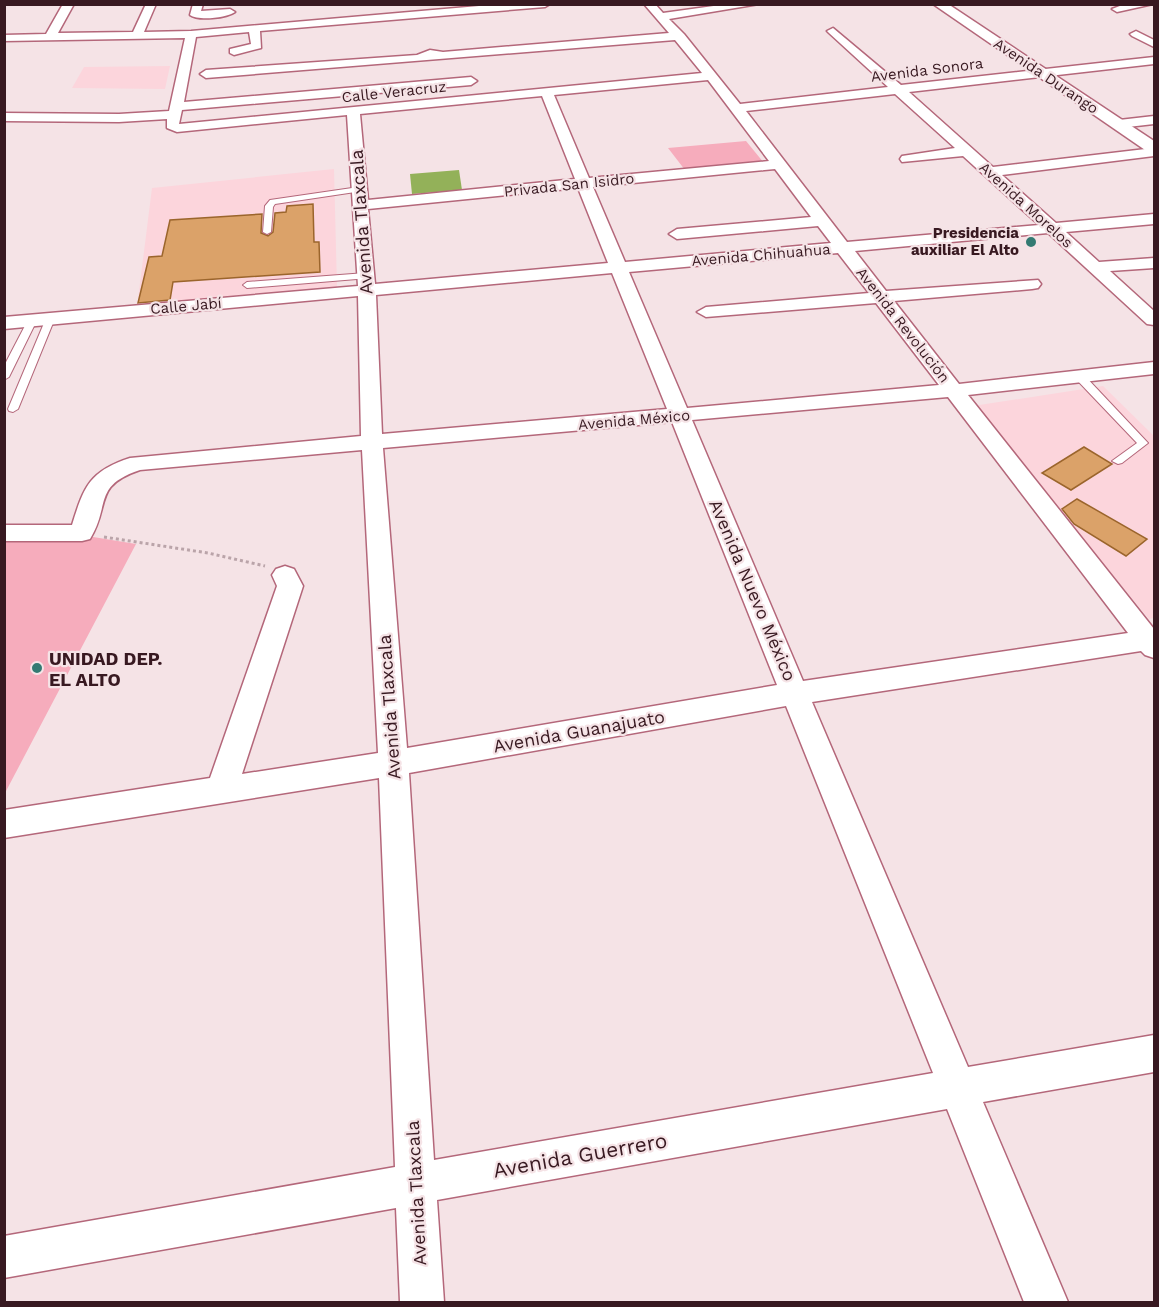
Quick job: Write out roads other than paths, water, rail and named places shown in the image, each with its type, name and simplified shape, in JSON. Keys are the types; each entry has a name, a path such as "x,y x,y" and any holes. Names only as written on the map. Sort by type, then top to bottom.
{"street":[{"path":"50,37 69,4"},
{"path":"137,35 151,4"},
{"path":"4,38 191,34 545,4"},
{"path":"655,11 754,4"},
{"name":"Avenida Durango","path":"939,4 1155,150"},
{"path":"1117,9 1148,4"},
{"path":"196,10 243,11"},
{"name":"Avenida Revolución","path":"655,11 680,36 739,108 842,248 1152,642"},
{"path":"365,20 368,32"},
{"path":"317,23 317,31 321,40"},
{"path":"234,51 257,46 254,29"},
{"name":"Avenida Morelos","path":"833,31 1155,320"},
{"path":"175,111 191,34"},
{"path":"1136,34 1155,44"},
{"path":"206,74 418,58 431,60 443,56 680,36"},
{"name":"Avenida Sonora","path":"739,108 1155,60"},
{"path":"1134,62 1155,74"},
{"name":"Calle Veracruz","path":"175,111 171,125 185,128 712,76"},
{"path":"4,117 119,118 471,81"},
{"name":"Avenida Nuevo México","path":"547,94 797,693 956,1088 1046,1302"},
{"name":"Avenida Tlaxcala","path":"353,113 366,283 372,443 393,763 422,1302"},
{"path":"1119,124 1155,120"},
{"path":"989,172 1155,150"},
{"path":"907,159 966,151"},
{"name":"Privada San Isidro","path":"360,197 583,183 778,164"},
{"name":"Avenida Chihuahua","path":"366,283 618,268 1155,219"},
{"path":"677,234 822,221"},
{"path":"1094,267 1155,263"},
{"name":"Calle Jabí","path":"4,322 366,283"},
{"path":"706,312 1032,284"},
{"name":"Avenida México","path":"4,533 82,533 98,484 114,470 138,463 680,416 1155,368"},
{"path":"222,789 290,586 285,575"},
{"name":"Avenida Guanajuato","path":"4,824 393,763 797,693 1152,642"},
{"name":"Avenida Guerrero","path":"4,1257 1155,1053"}],"lane":[{"path":"267,232 269,206 273,202 360,197"},
{"path":"247,285 366,283"},
{"path":"13,409 50,318"},
{"path":"4,377 32,320"},
{"path":"1079,376 1143,443 1118,461"}],"place":[{"name":"Presidencia auxiliar El Alto","path":"1031,242"},
{"name":"UNIDAD DEP. EL ALTO","path":"37,668"}]}
